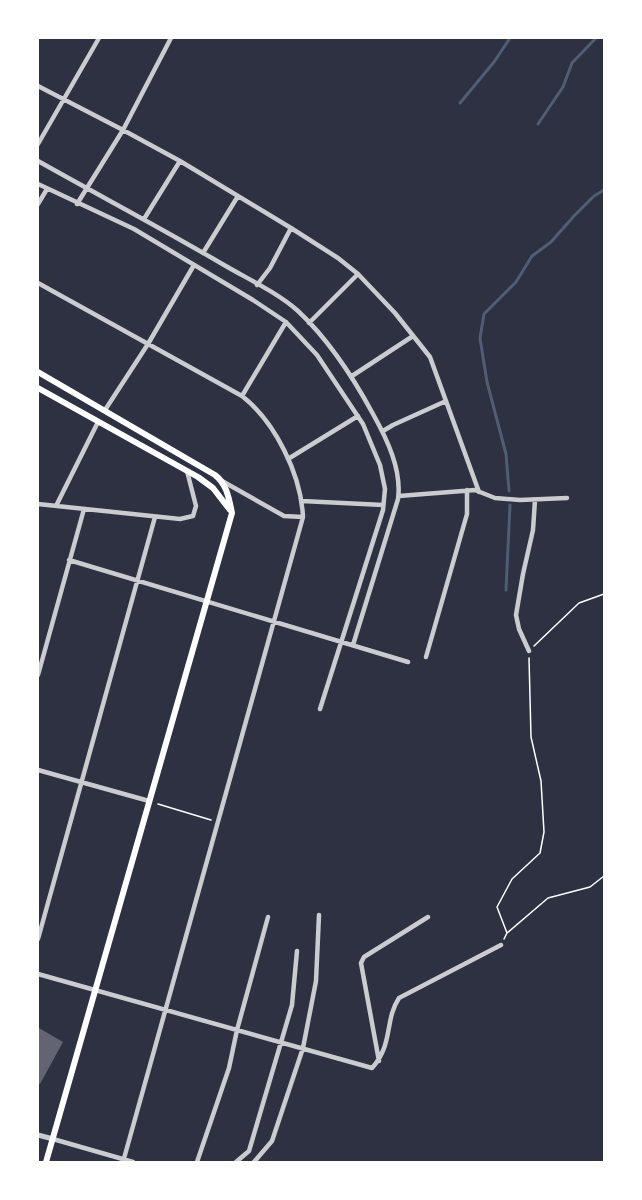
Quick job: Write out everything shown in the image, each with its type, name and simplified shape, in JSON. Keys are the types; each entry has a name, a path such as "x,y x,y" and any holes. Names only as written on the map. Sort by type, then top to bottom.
{"main road":[{"path":"38,372 221,480 228,495 232,513 46,1162"},
{"path":"38,388 187,471 213,488 232,513"}],"street":[{"path":"38,144 99,38"},
{"path":"77,204 123,130 171,38"},
{"path":"38,86 180,161 291,228 338,258 358,274 395,313 430,357 479,492"},
{"path":"38,161 144,219 296,309 352,376 383,431 397,471 399,496 353,645"},
{"path":"144,219 180,161"},
{"path":"38,184 134,229 286,322 317,356 358,416 380,465 385,489 383,505 320,709"},
{"path":"38,204 46,189"},
{"path":"203,253 238,196"},
{"path":"257,285 270,268 291,228"},
{"path":"105,411 194,265"},
{"path":"309,323 358,274"},
{"path":"38,284 242,396 256,407 288,459 302,501 303,517 123,1161"},
{"path":"242,396 286,322"},
{"path":"352,376 413,336"},
{"path":"383,431 446,401"},
{"path":"288,459 358,416"},
{"path":"56,506 98,422"},
{"path":"38,504 180,519 192,516 196,506 187,471"},
{"path":"221,480 284,516 303,517"},
{"path":"399,496 467,490 495,498 535,500 567,498"},
{"path":"426,657 468,514 467,490"},
{"path":"529,651 519,629 516,615 533,530 535,500"},
{"path":"302,501 383,505"},
{"path":"38,675 84,509"},
{"path":"38,939 155,517"},
{"path":"69,560 408,662"},
{"path":"38,770 149,801"},
{"path":"254,1162 272,1141 303,1048 316,981 319,915"},
{"path":"197,1162 229,1068 268,916"},
{"path":"379,1060 361,963 364,957 428,917"},
{"path":"38,974 372,1068 385,1049 394,1007 399,998 501,945"},
{"path":"236,1162 249,1151 282,1043 292,1005 297,951"},
{"path":"38,1135 133,1162"}],"path":[{"path":"507,933 497,908 512,879 540,853 544,832 541,781 531,737 529,651 579,603 604,594"},
{"path":"149,801 216,822"},
{"path":"501,945 507,933 548,898 590,887 604,876"}],"building":[{"path":"39,1028 63,1042 40,1084 38,1083"}],"waterway":[{"path":"460,103 494,62 510,38"},
{"path":"538,124 563,87 572,63 596,38"},
{"path":"509,491 506,454 487,382 480,338 484,314 516,282 532,256 551,242 594,196 604,190"},
{"path":"506,590 510,505"}]}
